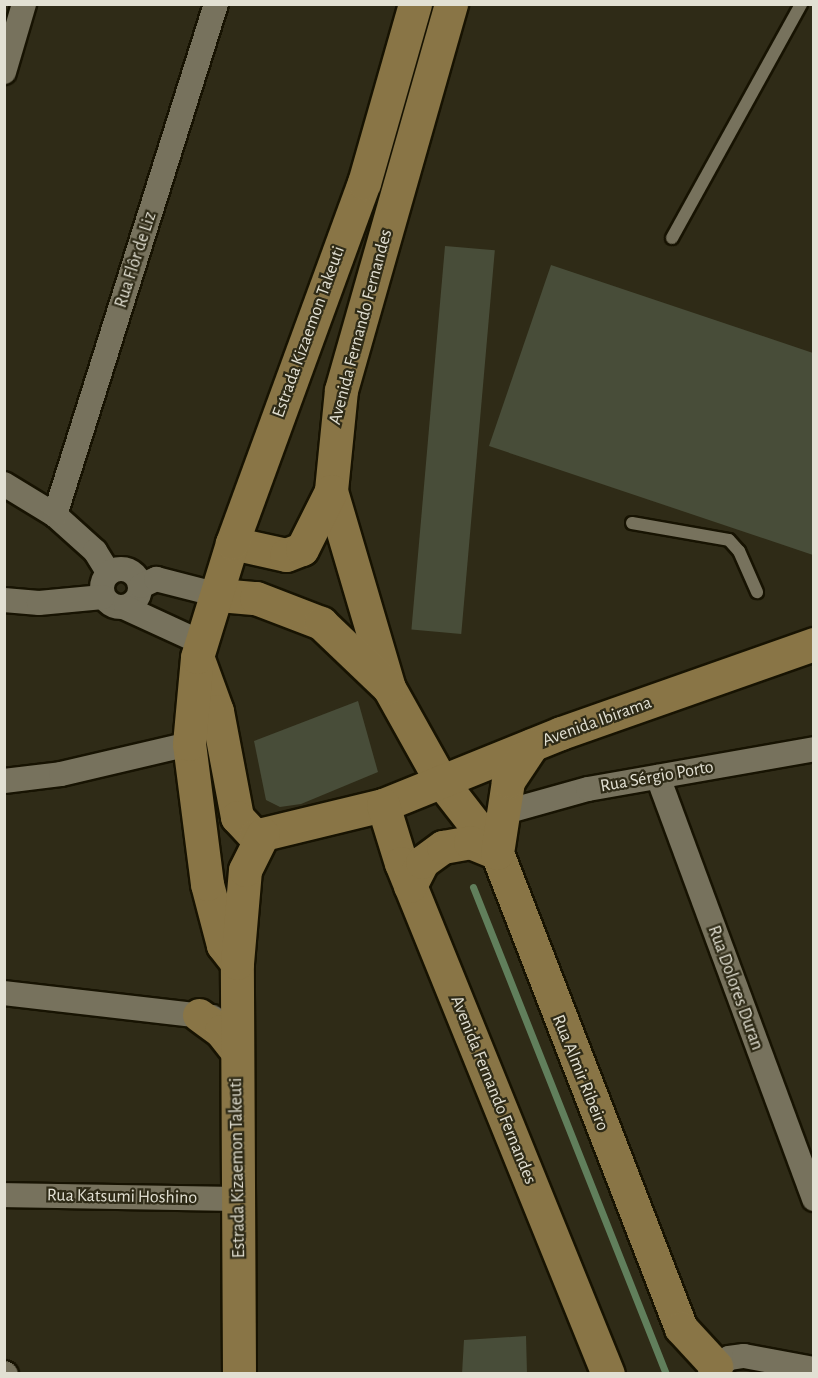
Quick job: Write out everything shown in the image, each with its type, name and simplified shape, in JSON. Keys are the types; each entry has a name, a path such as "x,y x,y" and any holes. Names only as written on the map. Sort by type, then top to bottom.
{"main road":[{"name":"Estrada Kizaemon Takeuti","path":"237,975 223,945 207,884 189,744 199,650 219,595 232,543 364,183 416,4"},
{"name":"Avenida Fernando Fernandes","path":"441,781 389,688 331,491 340,390 451,4"},
{"path":"232,543 278,555 294,553 312,537 331,491"},
{"path":"219,595 256,598 321,623 389,688"},
{"name":"Avenida Ibirama","path":"263,834 383,805 532,745 813,644"},
{"path":"199,650 217,711 237,817 250,835 263,834"},
{"path":"383,805 407,776 421,745"},
{"path":"410,886 422,862 443,847 470,842 496,853 508,781 532,745"},
{"name":"Rua Almir Ribeiro","path":"441,781 496,853 681,1328 713,1370"},
{"name":"Avenida Fernando Fernandes","path":"383,805 410,886 608,1374"},
{"name":"Estrada Kizaemon Takeuti","path":"239,1374 240,1199 236,1035 237,975 245,870 263,834"},
{"path":"199,1015 224,1004 237,975"},
{"path":"199,1015 221,1030 236,1035"}],"street":[{"path":"4,72 24,4"},
{"name":"Rua Flôr de Liz","path":"55,515 216,4"},
{"path":"4,484 55,515 95,551 109,573"},
{"path":"126,608 138,600 141,586 135,574 122,568 109,573 101,584 103,597 113,607 126,608 199,650"},
{"path":"141,586 156,579 219,595"},
{"path":"4,600 39,603 103,597"},
{"path":"4,781 62,774 189,744"},
{"name":"Rua Sérgio Porto","path":"502,813 549,798 813,749"},
{"name":"Rua Dolores Duran","path":"658,777 813,1199"},
{"path":"10,997 199,1015"},
{"name":"Rua Katsumi Hoshino","path":"4,1195 240,1199"},
{"path":"713,1370 729,1358 759,1356 813,1369"}],"lane":[{"path":"672,238 801,4"},
{"path":"632,523 729,540 739,551 757,592"}],"building":[{"path":"445,246 495,250 461,634 411,630"},
{"path":"551,265 813,353 813,555 489,446"},
{"path":"358,701 378,772 301,804 280,807 266,800 254,741"},
{"path":"526,1336 527,1374 462,1374 464,1340"}],"waterway":[{"path":"473,887 666,1374"}]}
